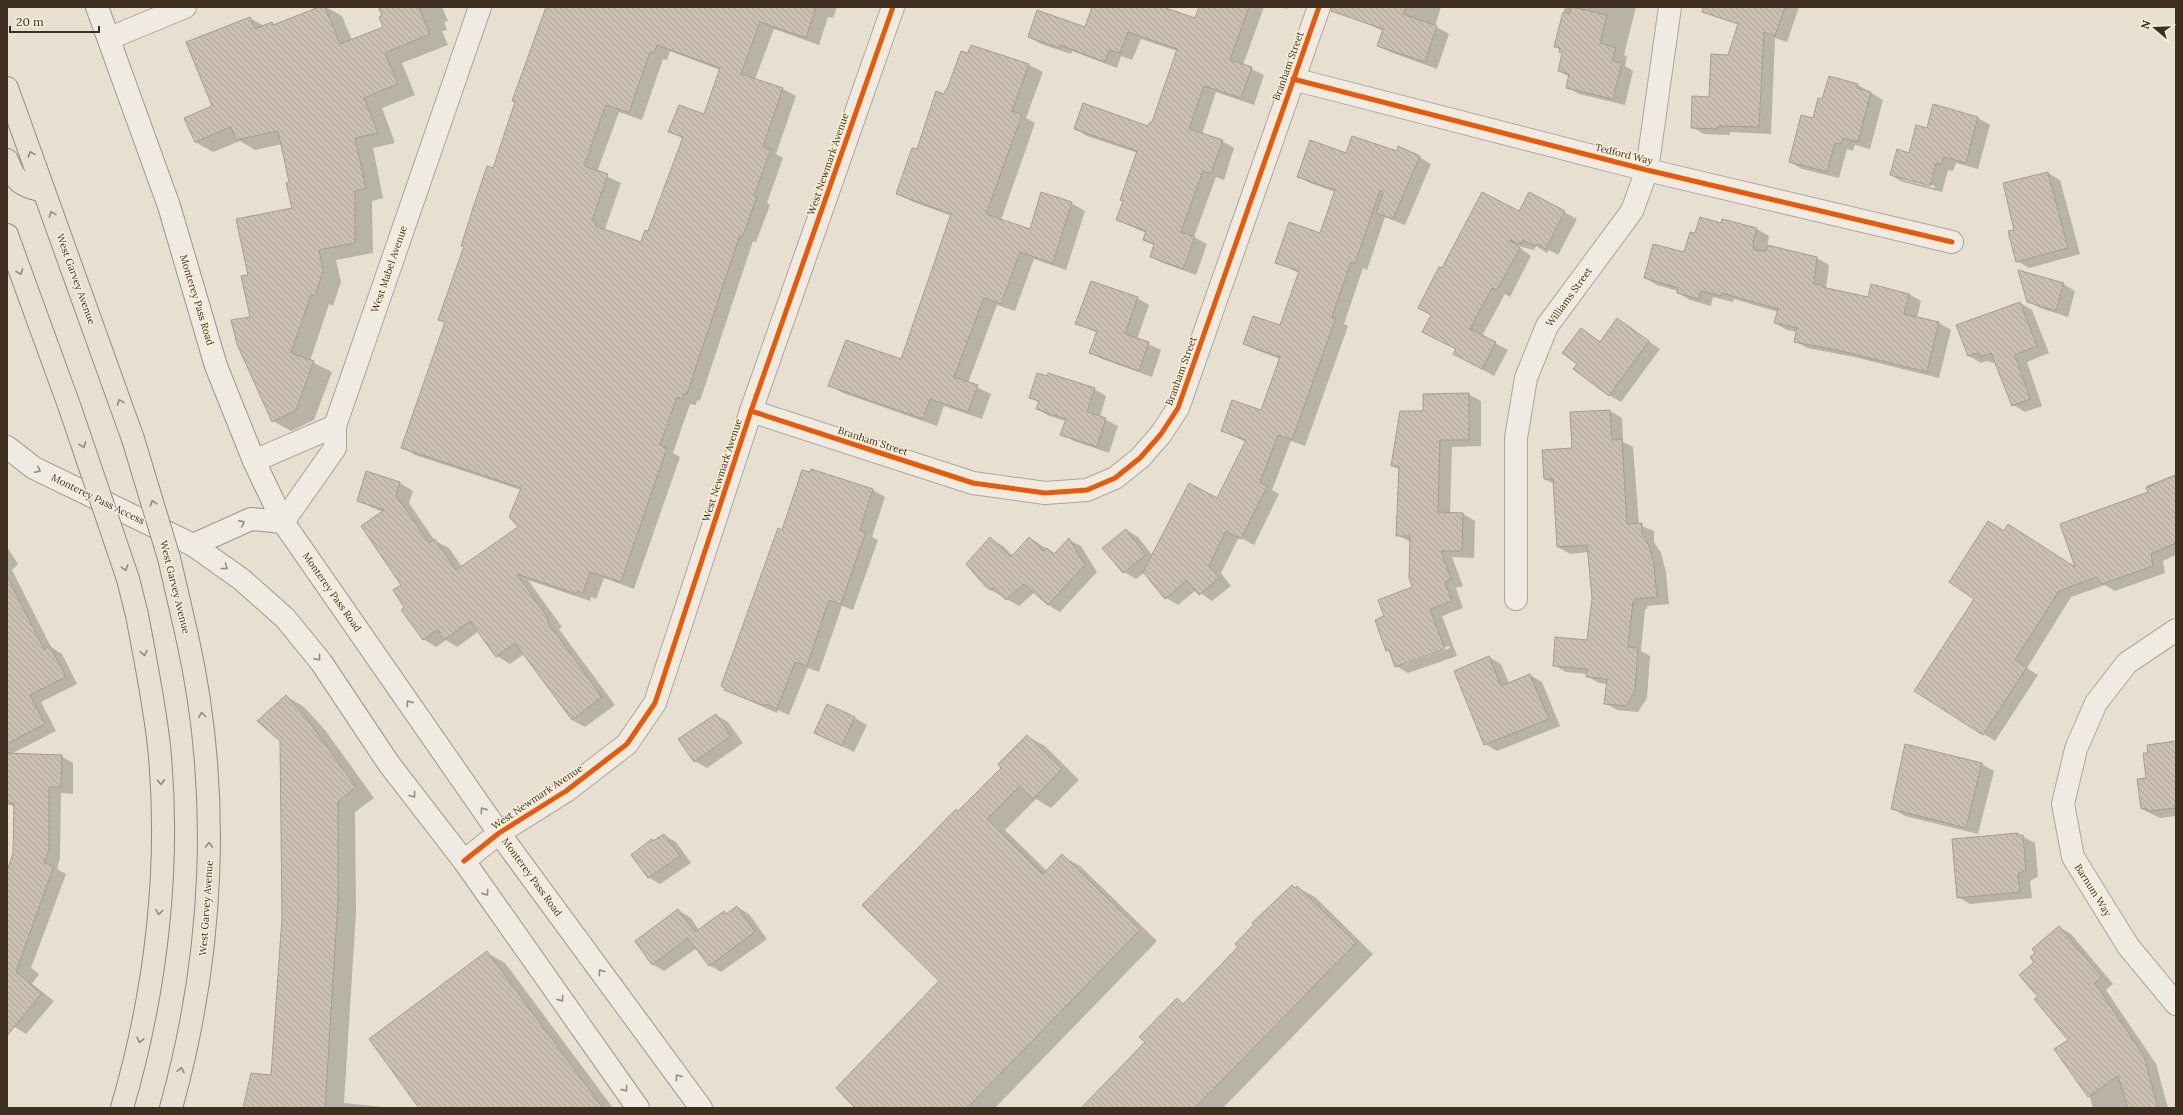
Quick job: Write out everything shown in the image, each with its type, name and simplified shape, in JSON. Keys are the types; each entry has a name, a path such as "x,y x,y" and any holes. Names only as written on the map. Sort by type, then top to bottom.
{"main road":[{"name":"West Garvey Avenue","path":"7,88 133,439 169,558 196,674 204,733 209,804 209,878 202,958 197,992 180,1076 171,1108"},
{"path":"7,160 12,174 24,186 44,191"},
{"path":"7,235 70,408 128,579 154,712 159,747 162,855 161,898 152,979 134,1068 122,1108"}],"street":[{"name":"Monterey Pass Road","path":"97,7 110,38 169,206 216,366 254,461 283,522 499,833 701,1108"},
{"path":"110,38 185,7"},
{"name":"West Mabel Avenue","path":"283,522 334,448 335,426 480,7"},
{"name":"West Newmark Avenue","path":"464,861 499,833 566,791 627,744 655,703 751,411 893,7"},
{"name":"Branham Street","path":"751,411 973,483 1007,489 1045,493 1087,490 1115,478 1140,458 1161,434 1178,408 1319,7"},
{"name":"Williams Street","path":"1516,599 1516,438 1526,378 1547,326 1632,211 1647,170 1670,7"},
{"name":"Tedford Way","path":"1293,79 1647,170 1952,242"},
{"path":"254,461 335,426"},
{"name":"Monterey Pass Access","path":"7,447 34,468 193,545"},
{"path":"193,545 251,519 283,522"},
{"path":"193,545 241,579 285,618 321,662 389,764 464,861 638,1108"},
{"name":"Barnum Way","path":"2176,630 2127,663 2096,703 2076,749 2063,804 2073,857 2128,946 2176,1004"}],"building":[{"path":"319,7 325,7 340,44 383,27 379,17 382,15 378,7 419,7 430,34 385,53 398,84 364,98 378,133 355,138 366,188 355,191 355,243 319,250 323,271 315,296 311,295 291,353 314,361 296,410 272,422 237,344 231,320 250,317 241,276 248,275 236,219 292,208 286,183 289,182 278,131 236,140 231,127 195,142 184,118 212,106 186,42 250,17 255,29 272,22 273,25"},
{"path":"546,7 816,7 806,38 760,22 741,74 783,88 763,147 771,149 754,196 757,197 743,236 740,235 687,394 684,393 682,399 677,397 660,445 667,448 621,582 590,572 583,593 578,591 576,594 517,574 549,620 547,621 602,697 572,720 515,643 496,657 470,621 444,640 437,630 423,640 401,610 404,607 393,590 401,585 361,526 384,510 357,501 366,471 400,482 396,495 429,543 435,539 456,570 518,527 509,517 521,488 401,448 445,322 438,320 464,246 461,246 473,208 487,166 493,168 515,102 512,101","holes":["657,45 720,68 704,114 679,105 668,132 683,137 648,231 645,230 641,242 595,226 597,223 592,221 608,174 584,166 606,105 629,113 650,52 654,53"]},
{"path":"1092,7 1163,7 1195,18 1199,7 1249,7 1230,60 1252,67 1241,98 1204,86 1189,129 1223,140 1211,174 1203,171 1181,232 1195,237 1183,269 1150,257 1154,244 1143,240 1146,231 1116,220 1123,201 1120,200 1137,151 1074,129 1083,103 1148,126 1150,122 1152,122 1177,49 1128,32 1120,53 1109,50 1105,62 1060,45 1059,48 1028,37 1037,10 1085,27"},
{"path":"1331,7 1406,7 1403,14 1437,26 1425,62 1377,46 1383,29 1331,11"},
{"path":"1572,7 1607,15 1600,43 1616,48 1612,61 1622,63 1613,99 1566,88 1569,74 1558,71 1562,53 1559,52 1560,48 1554,47 1563,12 1569,14"},
{"path":"1703,7 1785,7 1775,36 1764,32 1759,127 1718,126 1718,129 1691,128 1692,96 1709,97 1711,54 1728,55 1738,24 1702,12"},
{"path":"971,45 1029,64 1012,111 1022,115 986,214 1030,229 1041,192 1072,202 1053,263 1020,252 1001,304 984,298 954,377 978,385 968,412 930,399 923,419 828,386 846,340 901,359 951,214 896,194 912,148 917,149 936,91 944,94 961,51 968,53"},
{"path":"1829,76 1858,84 1857,88 1871,92 1858,142 1843,138 1841,144 1835,143 1827,172 1789,162 1801,115 1813,118 1818,98 1822,99"},
{"path":"1933,104 1978,117 1966,163 1944,157 1941,165 1936,163 1930,186 1890,175 1897,149 1909,153 1916,125 1927,128"},
{"path":"1352,136 1397,151 1398,146 1420,156 1393,219 1376,213 1383,192 1380,190 1355,264 1351,262 1332,317 1336,318 1292,440 1278,435 1260,483 1267,486 1241,539 1226,531 1209,566 1219,578 1199,595 1187,580 1165,599 1143,572 1189,483 1217,498 1246,440 1221,431 1232,400 1261,410 1280,357 1243,344 1253,316 1280,325 1299,271 1275,263 1289,222 1320,233 1335,190 1297,177 1310,140 1346,153"},
{"path":"2048,172 2068,248 2016,262 2008,231 2014,230 2003,183"},
{"path":"1482,192 1519,211 1529,192 1565,211 1546,249 1536,244 1535,246 1523,240 1522,244 1509,240 1520,248 1497,290 1492,288 1470,329 1496,342 1482,369 1453,354 1456,349 1422,332 1431,315 1418,308 1439,267 1442,268"},
{"path":"1700,217 1721,223 1722,219 1757,228 1753,242 1754,250 1766,251 1767,245 1817,257 1814,284 1823,285 1822,287 1868,297 1871,284 1909,294 1904,314 1939,322 1927,372 1841,351 1794,342 1797,328 1774,323 1778,309 1722,293 1721,296 1701,291 1699,299 1677,293 1678,288 1644,278 1653,244 1684,252 1690,232 1695,233"},
{"path":"2018,270 2064,283 2056,311 2027,302"},
{"path":"1091,281 1138,297 1125,334 1149,342 1139,371 1089,353 1097,331 1075,324"},
{"path":"2020,302 2037,346 2015,355 2030,399 2012,406 1991,353 1980,357 1978,353 1968,356 1956,325"},
{"path":"1617,318 1649,341 1609,396 1573,369 1577,364 1562,353 1581,328 1600,342"},
{"path":"1037,373 1047,376 1048,373 1095,388 1087,412 1106,418 1097,447 1060,435 1066,419 1036,409 1039,401 1029,398"},
{"path":"1469,393 1469,440 1440,440 1438,512 1463,513 1462,551 1441,551 1451,579 1445,582 1452,601 1430,609 1445,649 1395,667 1389,650 1386,651 1375,620 1384,616 1378,600 1412,587 1409,578 1410,536 1396,536 1399,466 1391,466 1400,411 1423,411 1423,394"},
{"path":"1610,410 1612,440 1622,439 1627,524 1642,523 1642,534 1649,545 1654,564 1657,597 1635,599 1636,602 1633,602 1628,647 1638,648 1635,691 1626,706 1604,704 1607,679 1586,677 1587,669 1553,666 1555,637 1587,640 1592,598 1587,545 1557,547 1553,479 1544,479 1542,450 1572,448 1570,412"},
{"path":"811,469 873,489 860,530 866,532 841,604 829,600 807,666 795,662 777,709 766,704 765,706 724,690 725,688 721,686 778,528 782,530 802,470 810,472"},
{"path":"2176,475 2176,543 2151,554 2153,566 2102,584 2097,577 2059,591 2015,660 2027,667 1983,735 1914,691 1974,599 1949,582 1988,521 2004,531 2008,524 2075,567 2060,524 2148,492 2146,488"},
{"path":"1126,529 1146,555 1123,573 1102,548"},
{"path":"990,537 1011,557 1029,537 1044,551 1047,548 1054,554 1069,538 1085,565 1048,605 1024,584 1006,600 993,588 990,590 986,587 966,564"},
{"path":"7,576 44,649 50,646 66,677 30,695 45,724 7,744"},
{"path":"1489,656 1501,686 1530,674 1549,719 1484,745 1454,671"},
{"path":"286,695 307,719 356,787 338,802 338,901 325,1108 243,1108 251,1073 271,1075 282,918 280,741 257,721"},
{"path":"827,704 855,717 842,746 814,733"},
{"path":"716,714 731,736 694,762 678,739"},
{"path":"1027,735 1062,769 1033,799 1020,786 987,819 1043,874 1062,854 1140,930 967,1108 855,1108 836,1088 939,981 862,905 956,809 958,811 1001,768 998,764"},
{"path":"2176,741 2176,808 2147,811 2146,808 2141,809 2137,779 2146,778 2143,753 2148,753 2147,745"},
{"path":"1905,744 1982,763 1966,828 1891,809"},
{"path":"7,753 62,755 61,787 49,787 49,850 44,863 54,866 16,972 42,993 7,1036 7,871 13,853 14,803 7,803"},
{"path":"2018,833 2018,835 2023,835 2026,870 2018,874 2020,892 1957,898 1952,839"},
{"path":"664,834 680,856 648,878 631,855 652,839 653,841"},
{"path":"1292,885 1295,888 1297,886 1356,943 1195,1108 1081,1108 1145,1042 1139,1037 1177,998 1183,1004 1238,947 1235,944 1254,924 1252,923"},
{"path":"737,906 755,932 709,966 688,938 652,965 635,941 678,909 695,932 724,911 726,914"},
{"path":"2059,926 2102,977 2095,983 2144,1056 2158,1108 2128,1108 2118,1076 2088,1097 2054,1049 2068,1040 2034,999 2038,997 2019,975 2034,962 2030,957 2035,953 2032,949"},
{"path":"487,951 603,1108 419,1108 369,1039"}],"cycle path":[{"path":"464,861 499,833 566,791 627,744 655,703 751,411 893,7"},
{"path":"751,411 973,483 1045,493 1087,490 1115,478 1140,458 1161,434 1178,408 1319,7"},
{"path":"1293,79 1647,170 1952,242"}]}
